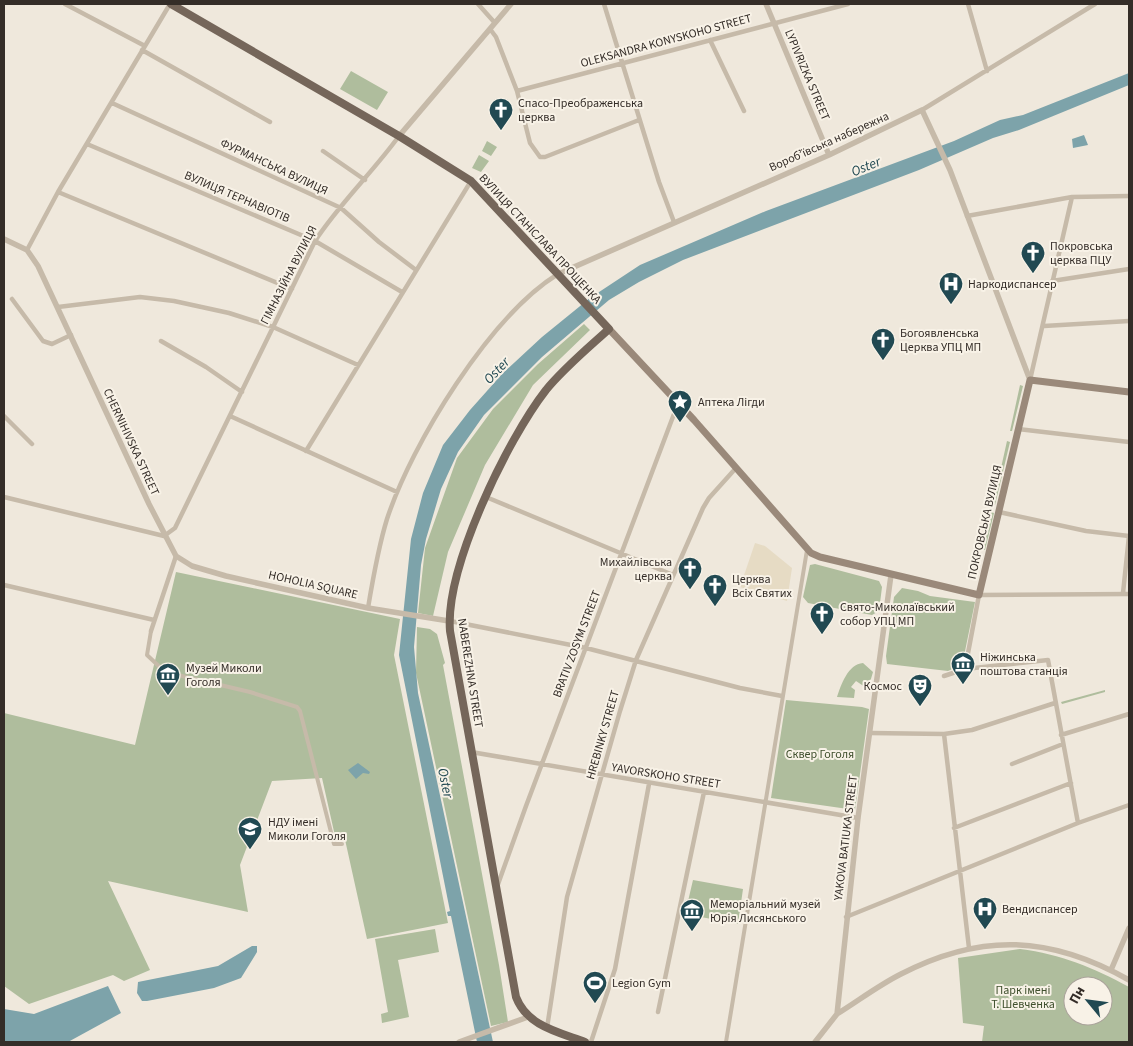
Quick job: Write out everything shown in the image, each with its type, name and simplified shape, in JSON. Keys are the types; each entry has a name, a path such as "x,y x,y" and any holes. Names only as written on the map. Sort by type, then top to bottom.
{"main road":[{"name":"ВУЛИЦЯ СТАНІСЛАВА ПРОЩЕНКА","path":"170,4 399,136 471,181 679,405 807,550"},
{"name":"NABEREZHNA STREET","path":"585,1042 544,1027 528,1017 516,997 449,621 451,596 456,576 486,497 539,399 558,377 608,329"},
{"path":"1030,380 1129,392"},
{"name":"ПОКРОВСЬКА ВУЛИЦЯ","path":"979,595 1030,380"},
{"path":"807,550 820,557 979,595"}],"street":[{"path":"65,4 270,122"},
{"path":"4,239 27,250 58,192 170,4"},
{"path":"478,4 495,23"},
{"name":"ГІМНАЗІЙНА ВУЛИЦЯ","path":"164,536 175,528 315,241 399,136 511,4"},
{"path":"604,4 674,222"},
{"name":"LYPIVRIZKA STREET","path":"766,4 829,155"},
{"name":"OLEKSANDRA KONYSKOHO STREET","path":"517,91 773,22 848,4"},
{"path":"968,4 987,71"},
{"name":"Воробʼївська набережна","path":"558,274 829,155 922,110 1095,4"},
{"path":"490,29 496,37 517,91 530,143 536,153 546,157 640,120"},
{"path":"710,40 744,111"},
{"name":"ФУРМАНСЬКА ВУЛИЦЯ","path":"112,103 341,208 379,242 416,270"},
{"path":"922,110 950,170 1030,380"},
{"name":"ВУЛИЦЯ ТЕРНАВІОТІВ","path":"87,144 315,241 402,292"},
{"path":"323,151 365,180"},
{"path":"306,451 471,181"},
{"path":"58,192 292,289"},
{"path":"968,216 1072,197 1129,196"},
{"name":"ПОКРОВСЬКА ВУЛИЦЯ","path":"1030,380 1044,326 1052,280 1072,197"},
{"name":"CHERNIHIVSKA STREET","path":"27,250 38,266 58,307 164,536 176,556"},
{"path":"1052,280 1129,269"},
{"path":"368,608 379,550 397,492 440,411 484,346 514,310 558,274"},
{"path":"58,307 115,299 158,298 230,313 273,327 358,365"},
{"path":"12,299 43,341 52,344 71,335"},
{"path":"1044,326 1129,321"},
{"path":"161,342 206,367 242,392"},
{"name":"BRATIV ZOSYM STREET","path":"496,891 679,405"},
{"path":"4,416 32,444"},
{"path":"230,416 397,492"},
{"path":"1018,429 1129,442"},
{"name":"HREBINKY STREET","path":"544,1027 567,897 636,660 693,528 709,498 736,468"},
{"path":"4,497 164,536"},
{"path":"486,497 673,575"},
{"path":"999,512 1086,531 1129,536 1123,593"},
{"path":"726,1042 807,550"},
{"path":"176,556 154,620 148,655 164,672 250,692 297,707 334,844 342,844"},
{"name":"HOHOLIA SQUARE","path":"176,556 200,569 368,608 429,616 449,621"},
{"name":"YAKOVA BATIUKA STREET","path":"837,1014 858,818 891,575"},
{"path":"4,585 154,620"},
{"path":"979,595 1129,594"},
{"name":"ПОКРОВСЬКА ВУЛИЦЯ","path":"965,669 979,595"},
{"path":"449,621 586,648 740,688 782,696"},
{"path":"944,676 965,669 1048,660 1078,823"},
{"path":"870,733 944,734 982,728 1055,703"},
{"path":"1061,734 1129,714"},
{"path":"944,734 969,948"},
{"path":"1012,764 1063,744"},
{"name":"YAVORSKOHO STREET","path":"471,752 602,776 858,818"},
{"path":"954,828 1071,783"},
{"path":"592,1042 615,969 629,885 650,784"},
{"path":"658,1012 704,792"},
{"path":"846,917 1078,823 1129,805"},
{"path":"1111,970 1129,928"},
{"path":"815,1042 837,1014 903,973 969,948 1032,944 1062,952 1111,970 1129,980"},
{"path":"459,1042 528,1017"}],"green space":[{"path":"351,71 388,92 377,110 340,89"},
{"path":"487,141 497,147 491,156 482,151"},
{"path":"479,155 489,161 481,172 472,168"},
{"path":"584,324 590,330 533,385 485,465 448,552 433,616 418,613 425,548 457,458 493,409 538,364"},
{"path":"1020,385 1023,386 1012,431 1010,431"},
{"path":"1007,441 1010,442 995,505 993,504"},
{"path":"991,512 994,513 985,550 982,550"},
{"path":"815,564 879,581 882,587 879,611 872,615 808,603 803,597 810,565"},
{"path":"176,572 400,619 394,655 448,923 367,939 344,835 335,836 322,778 272,781 240,865 248,912 108,881 150,970 124,981 113,975 29,1004 4,986 4,713 135,745"},
{"path":"902,588 918,591 930,596 975,602 964,656 959,666 948,671 887,664 886,656 894,597"},
{"path":"417,627 430,629 437,634 445,663 443,665 508,1022 491,1026 416,673"},
{"path":"863,663 873,672 868,689 856,681 851,687 855,690 854,698 837,697 849,671 858,664"},
{"path":"1105,690 1105,692 1062,704 1061,702"},
{"name":"Сквер Гоголя","path":"786,700 869,709 855,810 771,798"},
{"path":"693,880 743,889 738,924 685,914"},
{"path":"435,929 439,952 398,960 409,1017 382,1023 381,1014 388,1012 375,939"},
{"name":"Парк імені Т. Шевченка","path":"1020,949 1063,958 1107,976 1063,976 1063,1026 1113,1026 1113,979 1129,987 1129,1042 982,1042 984,1026 963,1023 958,958"}],"shaded area":[{"path":"755,543 765,546 792,568 787,601 740,587"}],"water":[{"name":"Oster","path":"1129,73 1129,85 1019,130 993,138 919,170 683,260 639,282 609,300 542,357 484,415 458,452 441,489 426,539 421,565 414,647 418,693 493,1042 477,1042 451,916 448,916 447,912 450,911 399,655 411,539 423,493 443,445 470,410 503,373 542,337 590,298 640,265 766,211 954,141 1000,120 1023,115"},
{"path":"1084,135 1088,145 1073,148 1072,139"},
{"path":"358,763 370,772 369,774 363,773 356,779 348,770"},
{"path":"252,946 257,946 257,952 241,978 214,988 147,1001 142,1001 137,993 138,982 218,966"},
{"path":"108,986 121,1013 68,1042 4,1042 4,1009 34,1014"}],"place":[{"name":"Спасо-Преображенська церква","path":"501,131"},
{"name":"Покровська церква ПЦУ","path":"1033,274"},
{"name":"Наркодиспансер","path":"951,305"},
{"name":"Богоявленська Церква УПЦ МП","path":"883,361"},
{"name":"Аптека Лігди","path":"680,423"},
{"name":"Михайлівська церква","path":"690,590"},
{"name":"Церква Всіх Святих","path":"715,607"},
{"name":"Свято-Миколаївський собор УПЦ МП","path":"822,635"},
{"name":"Ніжинська поштова станція","path":"963,685"},
{"name":"Музей Миколи Гоголя","path":"168,696"},
{"name":"Космос","path":"920,707"},
{"name":"НДУ імені Миколи Гоголя","path":"250,850"},
{"name":"Вендиспансер","path":"985,930"},
{"name":"Меморіальний музей Юрія Лисянського","path":"692,932"},
{"name":"Legion Gym","path":"595,1004"}]}
